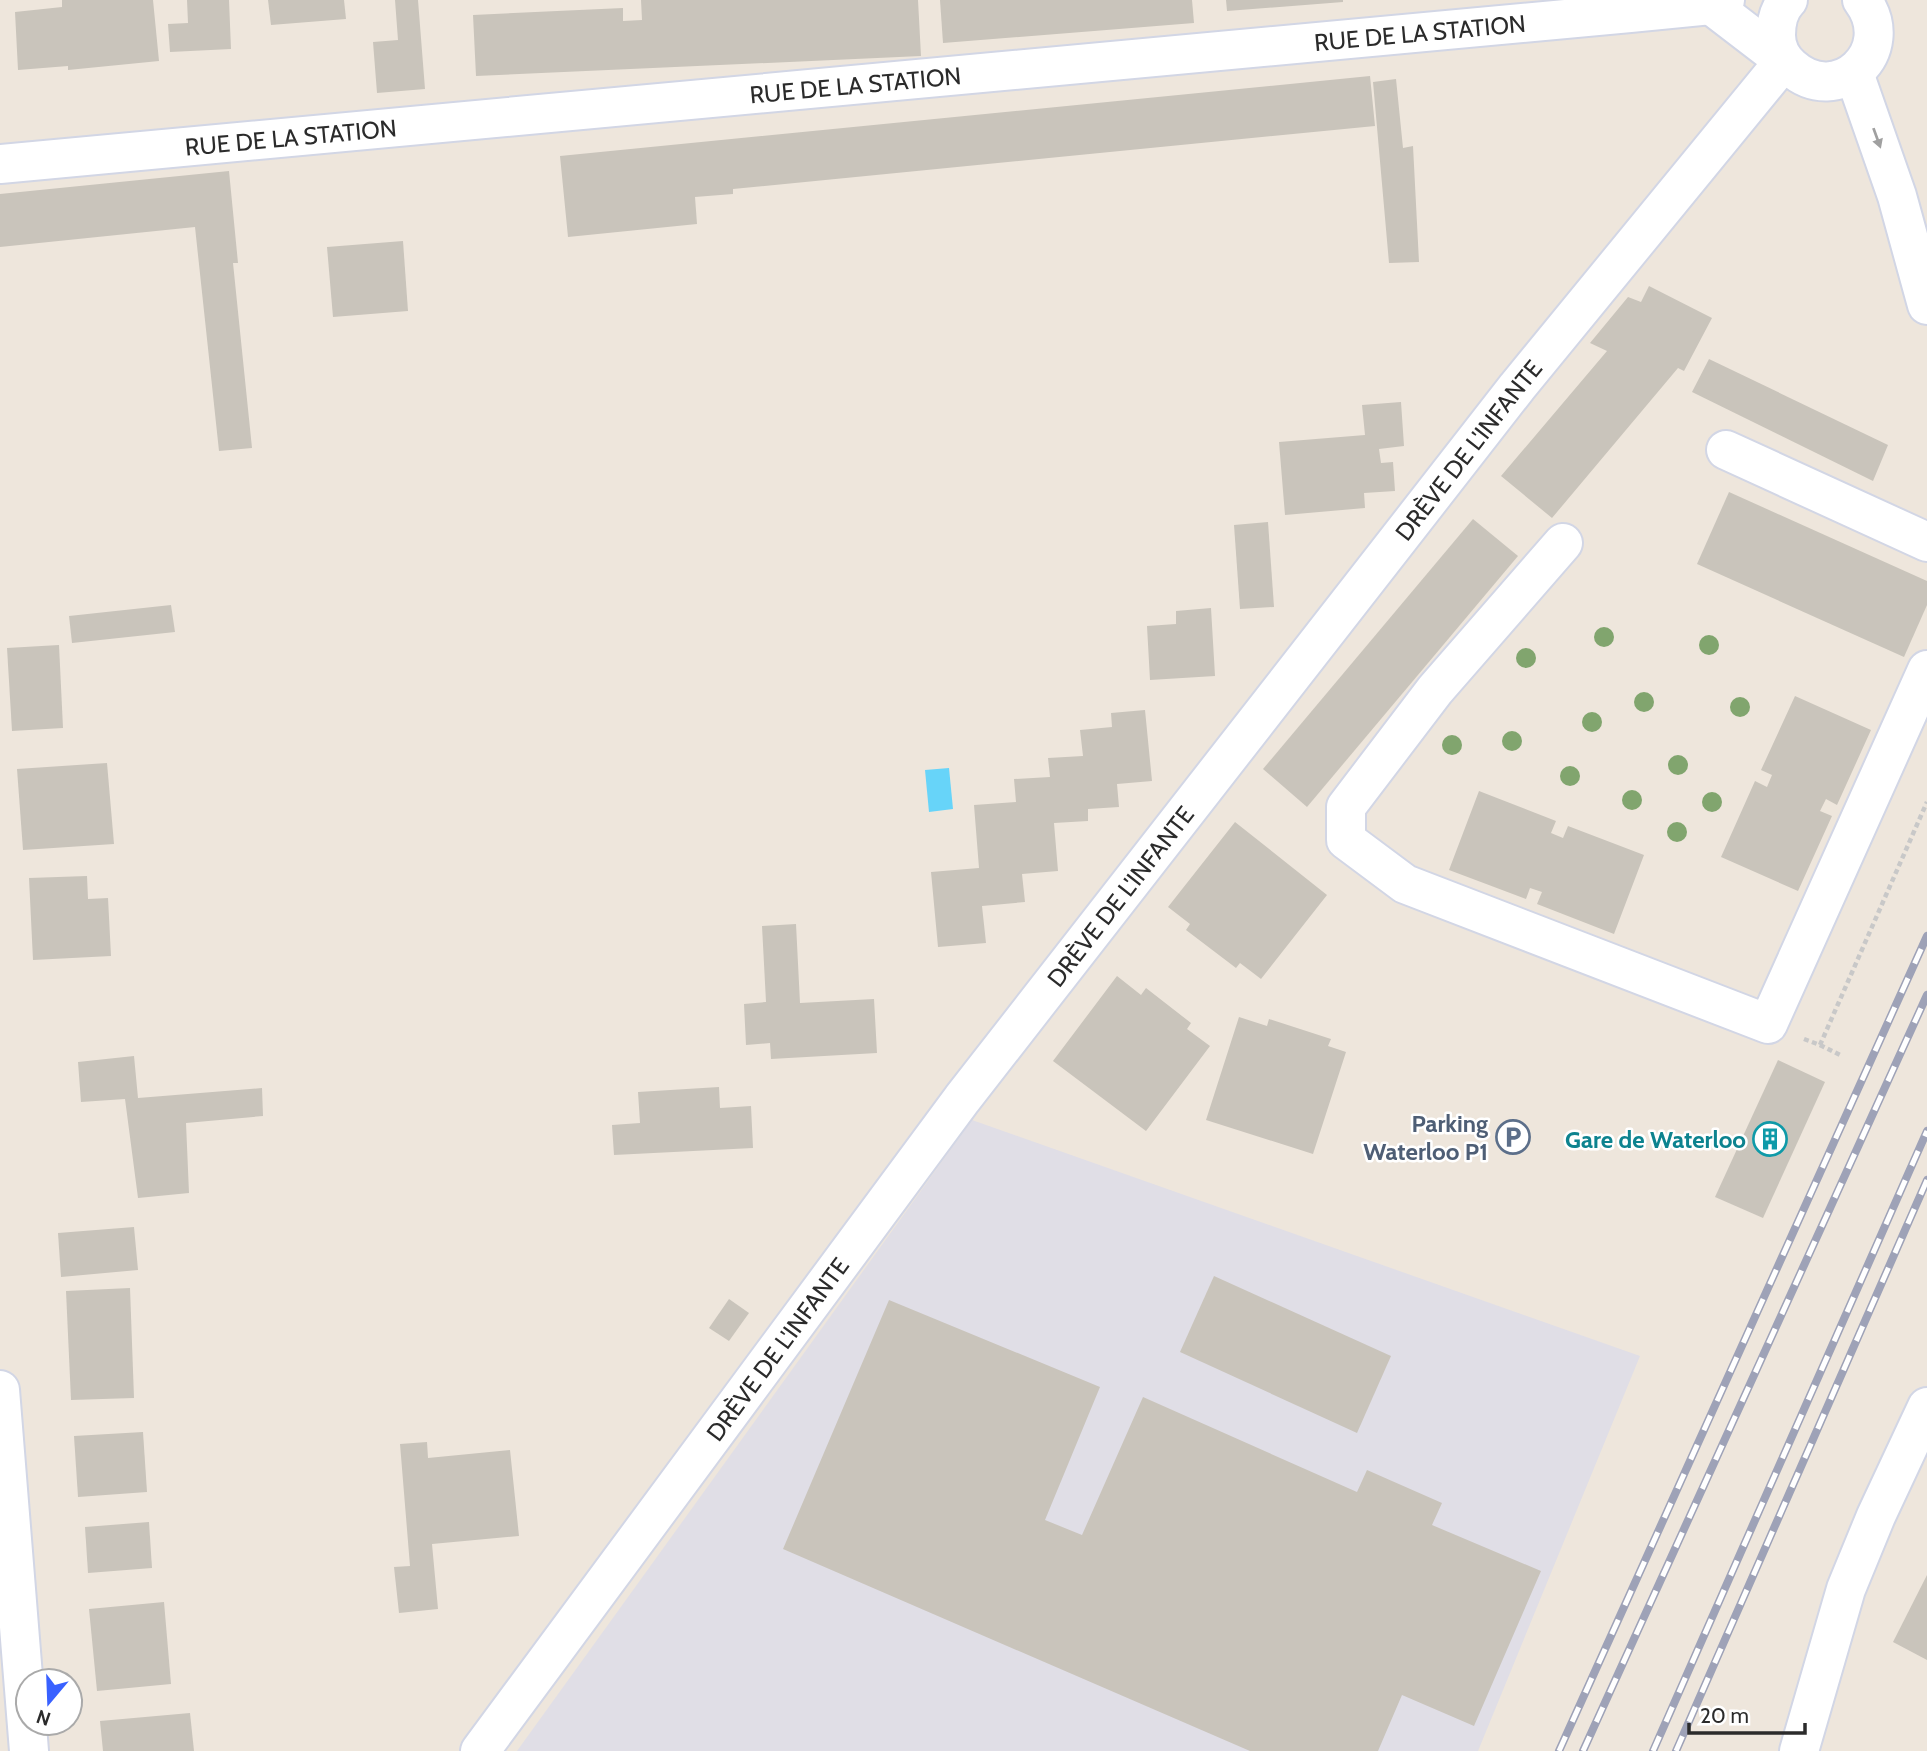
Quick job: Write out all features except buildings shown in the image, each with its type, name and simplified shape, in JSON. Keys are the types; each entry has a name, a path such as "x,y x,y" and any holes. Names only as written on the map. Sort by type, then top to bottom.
{"street":[{"path":"1784,61 1776,42 1776,22 1788,0"},
{"path":"1862,0 1870,10 1875,27 1874,44 1866,60 1854,73 1897,195 1927,305"},
{"name":"RUE DE LA STATION","path":"0,164 1707,3 1798,74 1816,81 1836,81 1854,73"},
{"name":"DRÈVE DE L'INFANTE","path":"480,1751 954,1109 1517,387 1784,61"},
{"path":"1726,450 1927,542"},
{"path":"1563,544 1435,690 1346,807 1346,840 1405,884 1768,1024 1927,670"},
{"path":"0,1390 29,1751"},
{"path":"1829,1751 1804,1735 1846,1590 1876,1516 1927,1407"}],"path":[{"path":"1820,1045 1927,802"},
{"path":"1768,1024 1840,1055"}],"shaded area":[{"path":"972,1120 1640,1356 1478,1751 517,1751"}],"water":[{"path":"949,768 953,809 929,812 925,770"}],"railway":[{"path":"1559,1751 1927,936"},
{"path":"1583,1751 1927,995"},
{"path":"1653,1751 1927,1131"},
{"path":"1676,1751 1927,1180"}],"place":[{"name":"Parking Waterloo P1","path":"1513,1137"},
{"name":"Gare de Waterloo","path":"1770,1139"}]}
